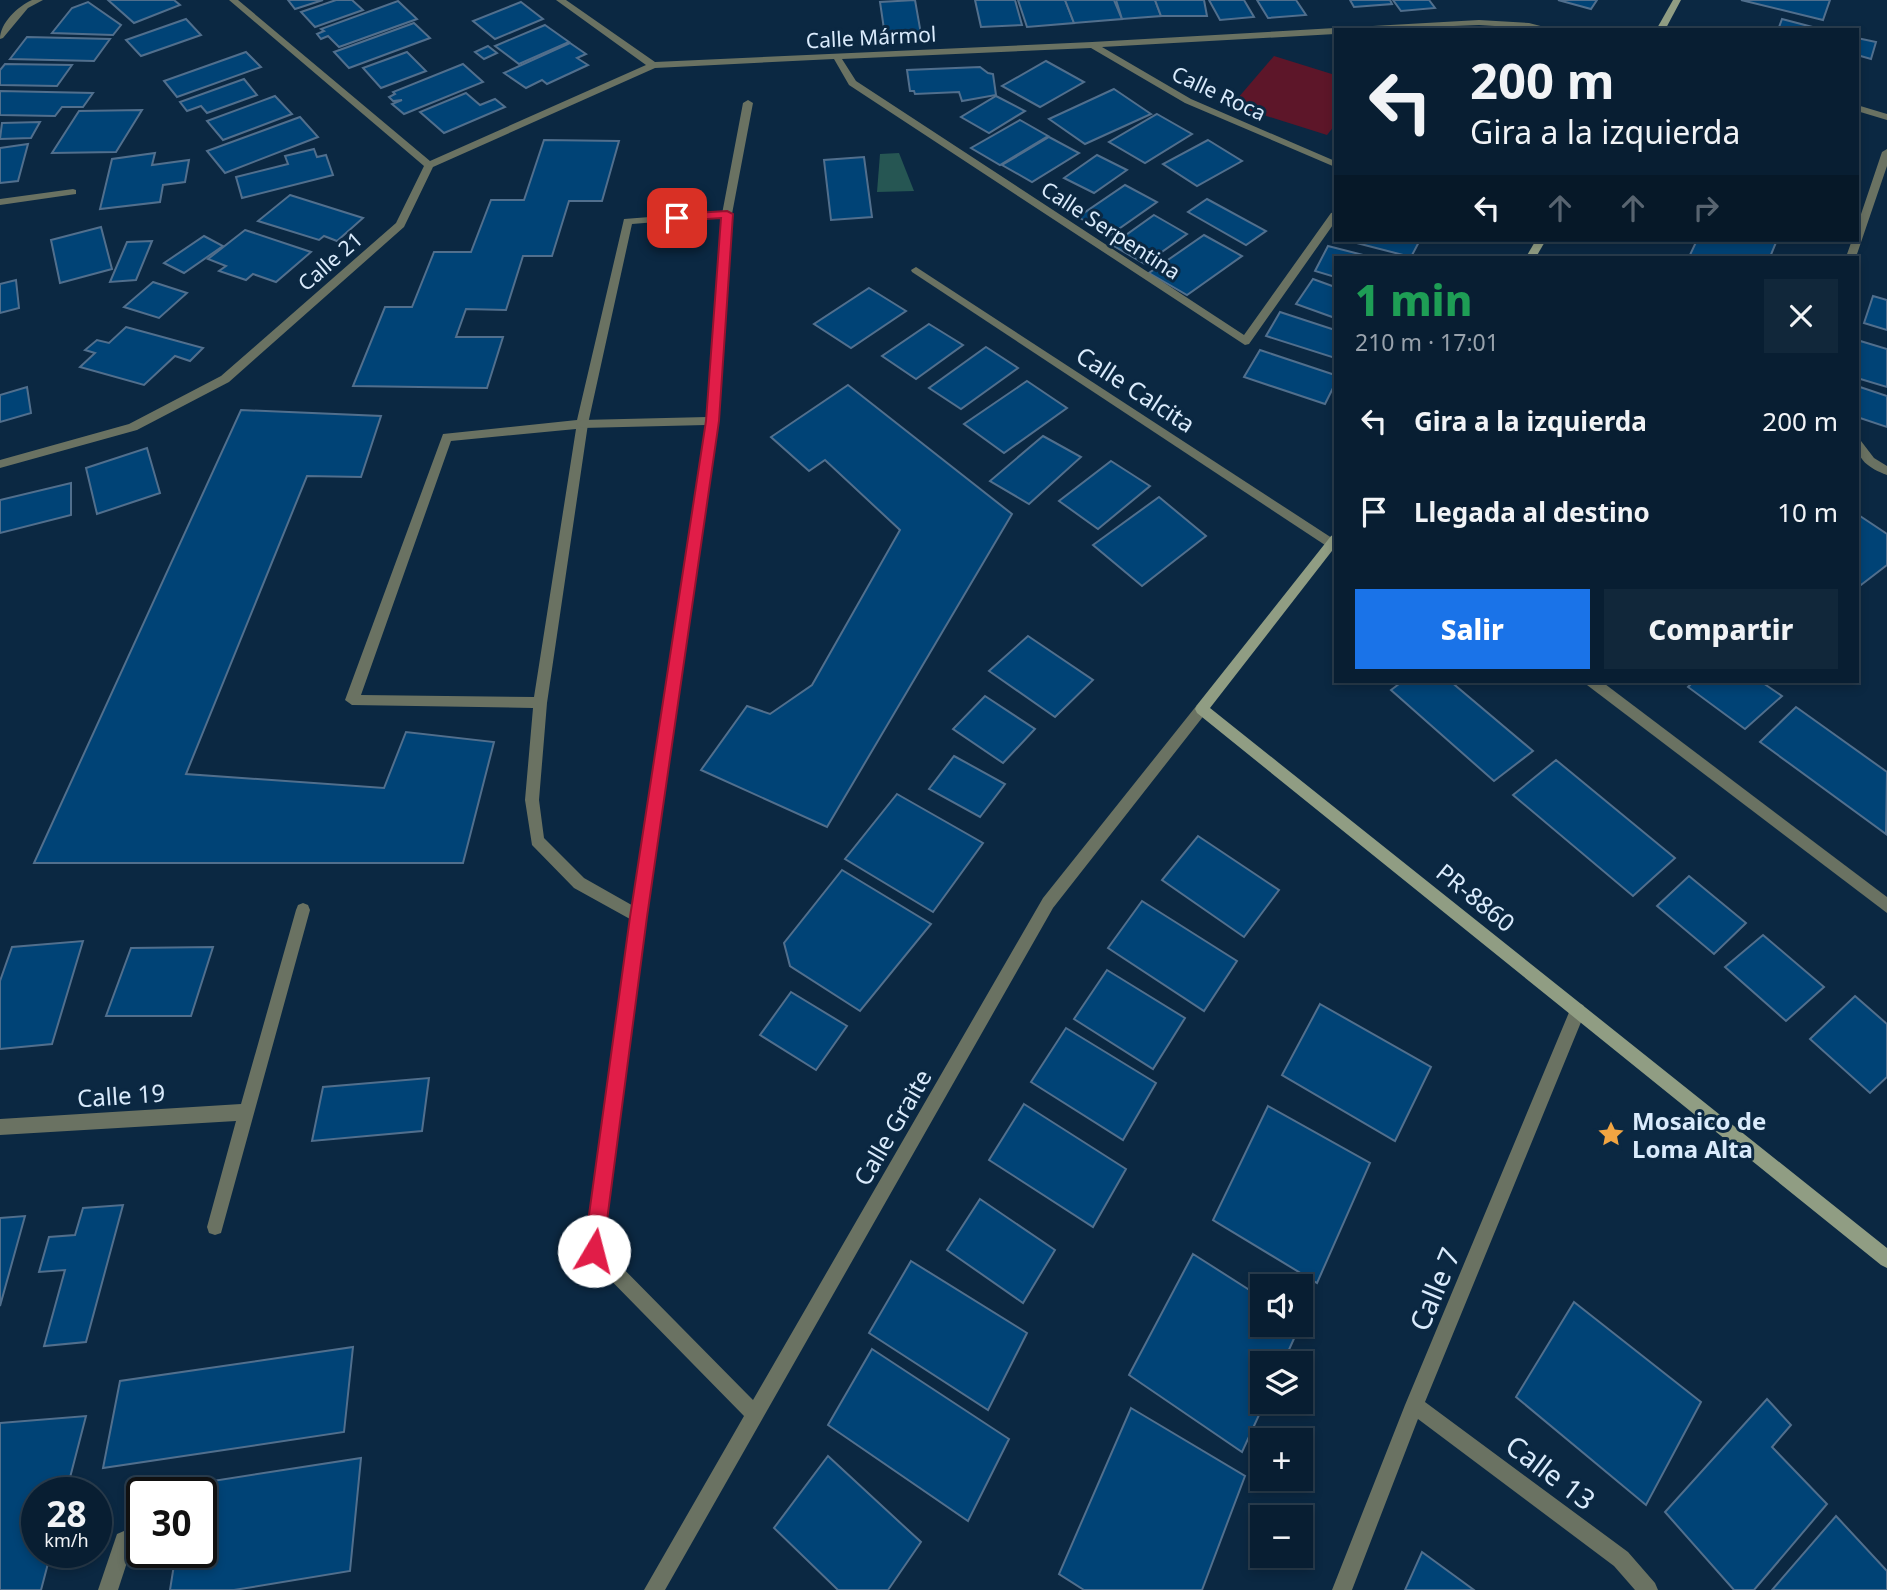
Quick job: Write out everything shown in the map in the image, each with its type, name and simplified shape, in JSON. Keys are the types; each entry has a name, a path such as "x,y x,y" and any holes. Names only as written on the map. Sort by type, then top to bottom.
{"street":[{"path":"0,36 25,6 39,0"},
{"path":"233,0 429,165"},
{"path":"561,0 653,65"},
{"path":"1661,28 1677,0"},
{"path":"1417,28 1532,25 1544,28"},
{"name":"Calle Mármol","path":"429,165 653,65 1334,31"},
{"name":"Calle Roca","path":"1092,45 1188,101 1334,164"},
{"name":"Calle Serpentina","path":"836,56 852,83 1245,341 1334,216"},
{"path":"748,103 727,214 712,421 639,917 594,1251 755,1415"},
{"path":"1859,109 1887,117"},
{"path":"1859,234 1887,152"},
{"name":"Calle 21","path":"0,464 133,426 225,379 400,225 429,165"},
{"path":"0,202 73,192"},
{"path":"639,917 579,883 537,841 533,800 540,703 582,424 628,221 727,214"},
{"name":"Calle Calcita","path":"916,270 1334,542"},
{"path":"540,703 352,700 447,437 582,424 712,421"},
{"path":"1859,447 1870,461 1887,471"},
{"path":"1202,709 1334,542"},
{"path":"1595,683 1887,906"},
{"name":"PR-8860","path":"1202,709 1887,1259"},
{"name":"Calle Graite","path":"654,1590 1048,903 1202,709"},
{"path":"215,1227 303,910"},
{"name":"Calle 7","path":"1342,1590 1414,1405 1578,1010"},
{"name":"Calle 19","path":"0,1128 246,1112"},
{"name":"Calle 13","path":"1414,1405 1621,1559 1648,1590"},
{"path":"108,1590 124,1541"}],"shaded area":[{"path":"1274,56 1334,75 1334,126 1327,135 1232,105"},
{"path":"899,153 914,191 877,192 880,154"}],"building":[{"path":"108,0 174,0 180,5 134,23"},
{"path":"288,0 323,0 295,9"},
{"path":"336,0 352,0 363,10 315,27 301,12"},
{"path":"915,0 921,34 885,36 880,2"},
{"path":"975,0 1015,0 1022,25 981,27"},
{"path":"1018,0 1065,0 1074,23 1027,27"},
{"path":"1065,0 1114,0 1122,19 1074,23"},
{"path":"1116,0 1155,0 1161,16 1122,19"},
{"path":"1155,0 1204,0 1207,16 1161,16"},
{"path":"1209,0 1244,0 1254,17 1220,20"},
{"path":"1257,0 1296,0 1306,15 1268,18"},
{"path":"1350,0 1390,0 1392,4 1354,7"},
{"path":"1393,0 1429,0 1435,8 1401,11"},
{"path":"1558,0 1597,0 1591,9"},
{"path":"1741,0 1830,0 1823,20"},
{"path":"398,1 417,19 339,47 328,36 321,39 317,34 324,31 321,29"},
{"path":"88,2 121,25 113,35 52,33 72,8"},
{"path":"521,2 543,19 495,39 473,21"},
{"path":"186,19 201,35 141,56 126,40"},
{"path":"1782,19 1816,28 1779,28"},
{"path":"414,23 430,38 349,68 334,52"},
{"path":"545,25 569,42 519,64 495,46"},
{"path":"27,37 110,39 94,61 10,59"},
{"path":"1859,38 1876,42 1871,59 1859,56"},
{"path":"570,43 586,54 577,58 588,65 547,84 542,80 526,88 504,73"},
{"path":"488,46 497,53 484,59 475,52"},
{"path":"246,52 261,67 177,97 164,81"},
{"path":"407,52 426,71 381,88 363,68"},
{"path":"1046,61 1084,82 1040,107 1002,86"},
{"path":"5,64 72,65 57,86 0,85 0,70"},
{"path":"463,64 483,82 404,114 392,104 402,100 393,101 389,97 395,94 393,92"},
{"path":"980,67 993,74 996,95 962,101 959,92 915,94 910,91 907,70"},
{"path":"244,79 257,95 207,113 201,106 187,111 180,102"},
{"path":"1114,89 1151,114 1085,144 1049,119"},
{"path":"0,91 93,93 83,107 62,107 55,116 0,115"},
{"path":"466,93 480,105 495,99 505,107 444,133 420,112"},
{"path":"275,96 292,114 223,140 207,121"},
{"path":"996,96 1025,111 989,133 961,117"},
{"path":"142,110 116,152 52,153 79,111"},
{"path":"1157,114 1192,134 1145,163 1109,142"},
{"path":"300,117 318,137 225,173 207,151"},
{"path":"1020,120 1048,136 1000,165 971,148"},
{"path":"40,122 31,138 0,139 2,123"},
{"path":"1049,137 1079,153 1032,182 1002,165"},
{"path":"544,140 619,141 602,201 569,201 552,256 523,256 506,310 466,309 456,337 503,337 487,388 353,386 385,307 412,307 434,252 471,252 491,200 524,200"},
{"path":"1208,140 1242,161 1197,186 1163,164"},
{"path":"28,144 18,181 0,183 0,148"},
{"path":"314,149 317,157 326,155 333,175 242,198 236,177 288,164 285,156"},
{"path":"155,153 152,165 189,160 185,182 163,185 160,202 100,209 112,159"},
{"path":"1097,155 1127,170 1094,193 1064,178"},
{"path":"864,157 872,217 831,220 824,160"},
{"path":"1125,185 1157,202 1110,235 1078,217"},
{"path":"290,195 363,218 337,241 324,236 319,240 258,221"},
{"path":"1207,199 1266,231 1246,245 1188,212"},
{"path":"1154,215 1187,234 1145,264 1112,245"},
{"path":"101,227 112,269 60,283 51,240"},
{"path":"245,230 311,252 276,282 253,274 246,280 219,271 226,266 208,259"},
{"path":"1204,235 1242,256 1187,295 1149,273"},
{"path":"204,236 223,246 184,273 164,263"},
{"path":"152,241 136,280 110,282 127,242"},
{"path":"1353,242 1419,242 1412,256"},
{"path":"1696,242 1776,242 1770,256 1689,256"},
{"path":"1328,246 1367,256 1334,256 1334,277 1315,271"},
{"path":"1313,279 1334,287 1334,318 1296,304"},
{"path":"16,280 19,308 0,313 0,284"},
{"path":"153,282 187,293 159,318 124,307"},
{"path":"869,288 906,311 851,348 814,324"},
{"path":"1873,296 1887,300 1887,330 1864,323"},
{"path":"1280,312 1334,330 1334,358 1266,336"},
{"path":"929,324 963,345 916,379 882,356"},
{"path":"126,327 203,348 190,361 175,356 144,385 80,367 95,353 85,350 97,340 109,343"},
{"path":"1859,341 1887,349 1887,387 1859,379"},
{"path":"986,347 1018,368 961,409 929,388"},
{"path":"1260,350 1334,375 1334,386 1325,404 1244,377"},
{"path":"1027,381 1067,408 1004,453 964,424"},
{"path":"848,385 1012,514 827,827 701,770 747,706 770,714 812,685 900,530 825,460 809,471 771,437"},
{"path":"27,387 31,413 0,422 0,395"},
{"path":"1859,387 1887,396 1887,427 1859,418"},
{"path":"241,410 381,416 361,477 307,476 186,774 384,788 406,732 494,742 463,863 34,863"},
{"path":"1043,436 1081,457 1029,504 990,481"},
{"path":"147,448 160,493 97,514 86,468"},
{"path":"1111,461 1150,486 1098,529 1059,501"},
{"path":"71,483 71,515 0,533 0,500"},
{"path":"1159,497 1206,536 1142,586 1093,545"},
{"path":"1859,515 1887,534 1887,565 1859,586"},
{"path":"1028,636 1093,680 1055,717 989,671"},
{"path":"1400,683 1452,683 1533,751 1494,781 1391,690"},
{"path":"1692,683 1763,683 1782,696 1745,729 1688,687"},
{"path":"985,696 1035,729 1003,763 953,729"},
{"path":"1796,707 1887,772 1886,834 1760,742"},
{"path":"954,756 1005,784 980,817 929,789"},
{"path":"1556,760 1675,858 1633,896 1513,795"},
{"path":"897,794 983,843 933,912 845,859"},
{"path":"1198,836 1279,890 1244,937 1162,880"},
{"path":"842,870 931,924 860,1011 790,966 784,943"},
{"path":"1689,876 1746,923 1714,954 1657,906"},
{"path":"1142,901 1237,961 1204,1011 1108,948"},
{"path":"1763,935 1824,987 1786,1021 1725,967"},
{"path":"83,941 52,1044 0,1049 0,981 12,947"},
{"path":"213,947 191,1016 106,1016 131,948"},
{"path":"1107,970 1185,1018 1153,1069 1074,1019"},
{"path":"791,992 847,1026 816,1070 760,1035"},
{"path":"1855,996 1887,1024 1887,1077 1870,1093 1810,1039"},
{"path":"1320,1004 1431,1067 1395,1141 1282,1075"},
{"path":"1066,1028 1156,1083 1123,1140 1031,1082"},
{"path":"429,1078 422,1131 312,1141 323,1087"},
{"path":"1024,1104 1126,1169 1093,1227 989,1160"},
{"path":"1268,1106 1370,1163 1317,1283 1313,1281 1313,1274 1302,1274 1213,1220"},
{"path":"980,1199 1055,1250 1023,1303 947,1250"},
{"path":"123,1205 86,1342 44,1346 65,1270 39,1272 49,1237 75,1235 83,1208"},
{"path":"25,1216 0,1306 0,1218"},
{"path":"1193,1254 1250,1290 1250,1337 1295,1337 1288,1351 1250,1351 1250,1414 1259,1414 1253,1428 1250,1428 1242,1452 1129,1375"},
{"path":"911,1261 1027,1333 988,1410 869,1333"},
{"path":"1574,1302 1701,1402 1646,1505 1516,1397"},
{"path":"353,1347 344,1432 103,1468 120,1381"},
{"path":"872,1349 1009,1439 968,1521 828,1425"},
{"path":"1767,1399 1791,1425 1772,1447 1827,1504 1754,1590 1734,1590 1665,1512"},
{"path":"1131,1408 1245,1476 1202,1590 1084,1590 1059,1574"},
{"path":"86,1416 70,1477 21,1477 21,1568 47,1568 41,1590 0,1590 0,1423"},
{"path":"828,1456 921,1542 888,1590 838,1590 774,1528"},
{"path":"361,1458 350,1571 234,1590 170,1590 173,1568 217,1568 217,1480"},
{"path":"1836,1516 1887,1571 1887,1590 1772,1590"},
{"path":"1422,1552 1474,1590 1405,1590"}],"place":[{"name":"Mosaico de Loma Alta","path":"1611,1134"}],"route":[{"path":"594,1251 639,917 712,421 727,214 677,218"}]}
